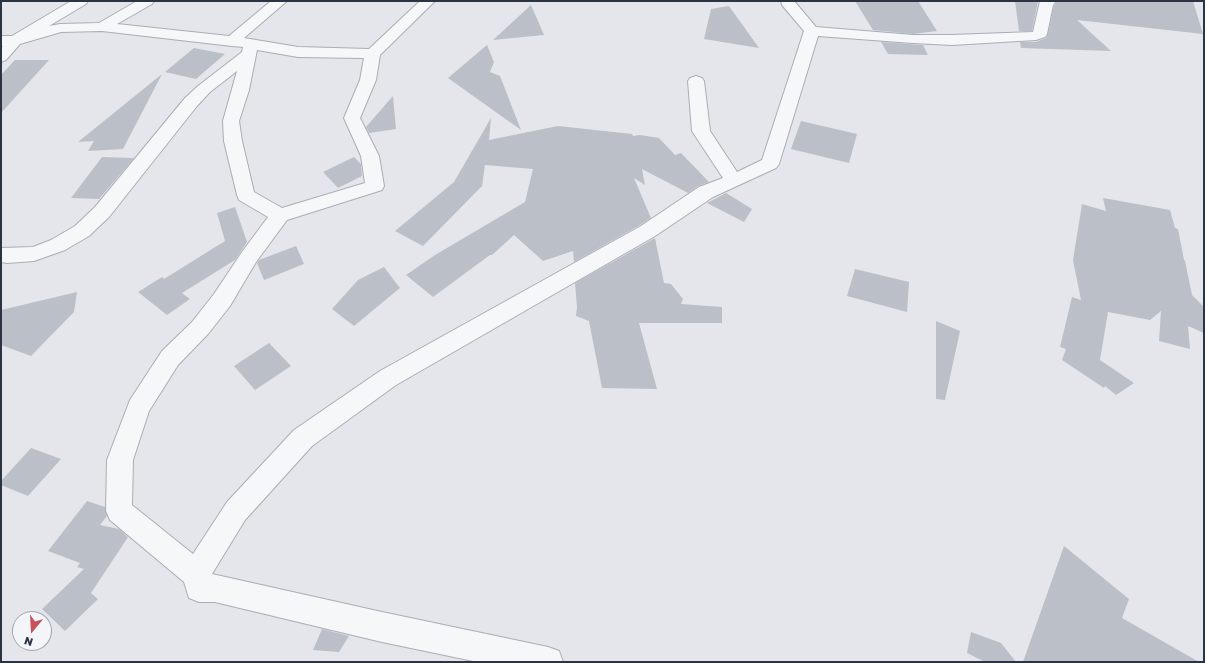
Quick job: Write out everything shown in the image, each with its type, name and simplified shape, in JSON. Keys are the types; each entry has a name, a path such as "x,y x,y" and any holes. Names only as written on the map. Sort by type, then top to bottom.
{"street":[{"path":"1,57 8,41 80,1"},
{"path":"102,27 147,1"},
{"path":"1,255 34,254 58,245 82,230 102,212 191,102 244,46 280,1"},
{"path":"197,575 119,511 120,460 138,407 170,358 200,328 222,300 249,257 280,215 375,186 370,156 352,118 368,80 373,54 428,1"},
{"path":"786,2 812,31 913,39 952,40 1036,36 1040,34 1046,3 1049,1"},
{"path":"8,41 60,28 102,27 298,52 373,54"},
{"path":"548,662 382,627 215,588 199,588 197,575 206,557 236,511 303,438 388,378 648,231 706,192 770,164 812,31"},
{"path":"244,46 241,90 231,121 232,140 246,195 280,215"},
{"path":"696,81 701,131 734,181"}],"building":[{"path":"855,1 918,1 937,31 913,34 873,30"},
{"path":"1015,1 1038,1 1032,31 1019,31"},
{"path":"1057,1 1193,1 1203,34 1077,20 1111,51 1021,48 1020,42 1036,42 1046,38 1054,6"},
{"path":"531,5 544,35 493,40"},
{"path":"729,6 759,48 704,39 711,9"},
{"path":"881,42 923,45 928,55 888,54"},
{"path":"487,45 494,62 490,72 500,76 521,130 448,78"},
{"path":"194,48 225,54 196,79 165,72"},
{"path":"15,60 49,60 1,113 1,75"},
{"path":"162,74 123,149 88,151 94,141 78,142"},
{"path":"393,96 396,129 369,133 366,127"},
{"path":"491,118 489,140 558,126 659,138 675,155 681,153 709,182 698,186 688,193 642,169 645,185 634,178 651,218 640,225 574,262 573,251 543,261 514,235 492,255 433,297 406,275 435,255 525,202 533,169 485,165 482,186 423,246 395,231 454,182"},
{"path":"801,121 857,134 849,163 791,149"},
{"path":"102,157 134,158 99,199 71,198"},
{"path":"354,157 361,164 362,176 338,188 323,172"},
{"path":"726,193 752,209 744,222 707,203"},
{"path":"1103,198 1170,210 1175,228 1178,229 1192,295 1204,307 1204,333 1188,326 1190,349 1159,341 1161,311 1150,320 1108,312 1100,360 1134,383 1116,395 1105,386 1104,388 1062,360 1066,349 1060,347 1072,297 1081,300 1073,260 1082,204 1106,211"},
{"path":"235,207 247,242 235,260 182,293 190,299 167,315 138,292 162,277 164,279 225,241 217,213"},
{"path":"655,238 664,283 671,284 683,299 681,304 722,307 722,323 639,323 657,389 602,388 589,321 576,316 577,307 575,283"},
{"path":"296,246 304,264 264,280 257,263 259,260"},
{"path":"384,267 400,288 354,326 332,309 358,280"},
{"path":"855,269 909,282 907,312 847,296"},
{"path":"77,292 74,312 31,356 1,345 1,310"},
{"path":"936,321 960,331 945,400 936,399"},
{"path":"269,343 291,366 255,390 234,366"},
{"path":"31,448 61,459 28,496 1,485 1,481"},
{"path":"87,501 105,507 107,516 100,525 119,529 128,537 91,593 98,599 65,631 52,619 52,611 44,611 42,609 84,569 77,567 80,563 48,551"},
{"path":"1064,546 1129,599 1122,618 1199,662 1023,662"},
{"path":"322,629 349,636 339,652 313,650"},
{"path":"971,632 1001,643 1016,662 985,662 967,653"}]}
